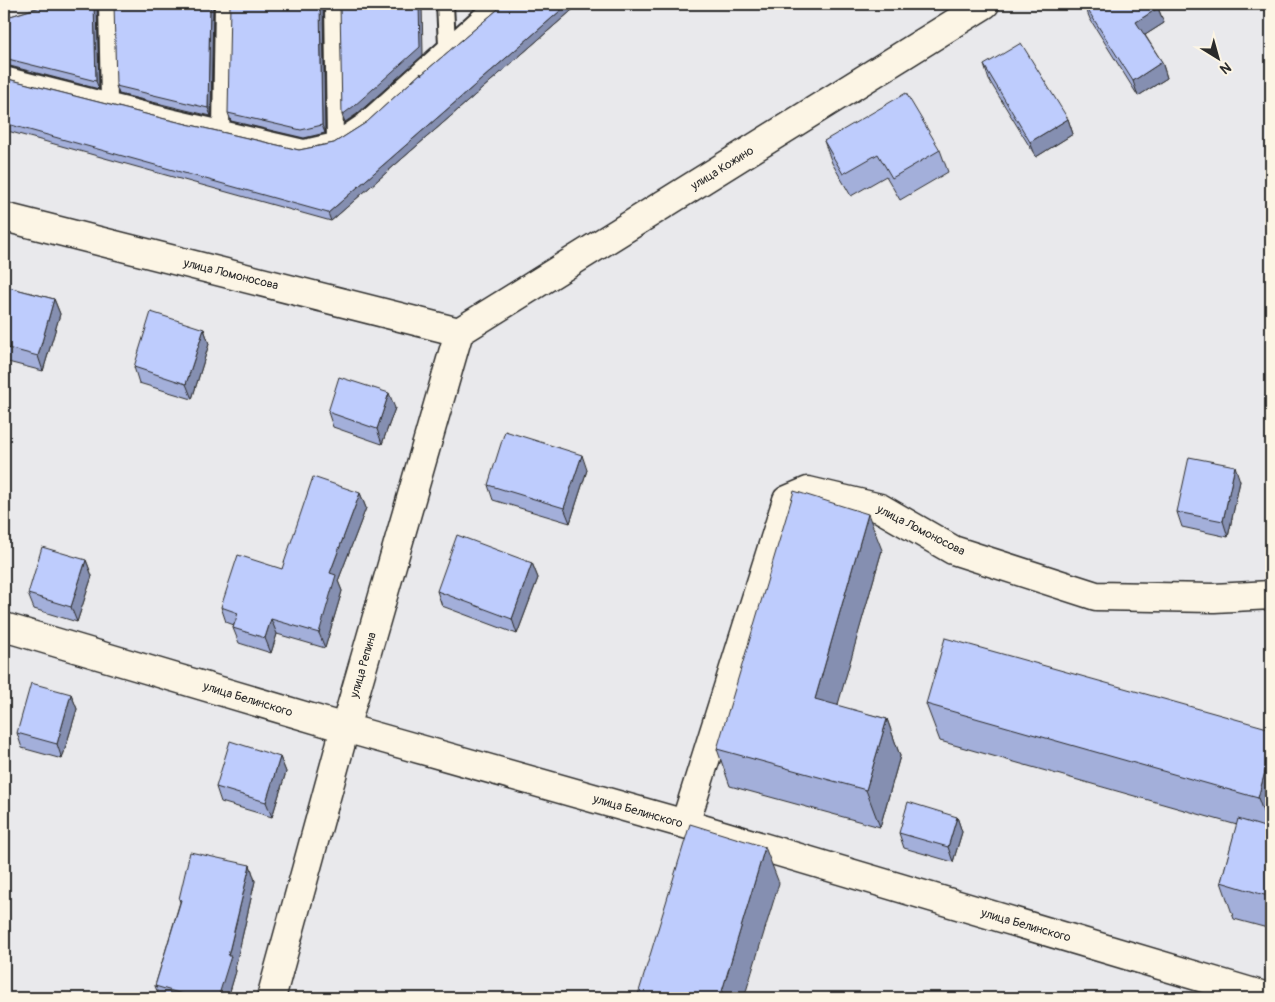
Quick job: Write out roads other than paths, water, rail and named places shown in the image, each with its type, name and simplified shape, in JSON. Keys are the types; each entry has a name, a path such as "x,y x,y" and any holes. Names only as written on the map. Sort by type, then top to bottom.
{"street":[{"name":"улица Кожино","path":"459,332 985,4"},
{"name":"улица Ломоносова","path":"4,217 459,332"},
{"name":"улица Репина","path":"271,998 345,728 459,332"},
{"name":"улица Ломоносова","path":"685,824 787,500 808,491 880,508 953,550 1096,596 1214,598 1271,595"},
{"name":"улица Белинского","path":"4,627 345,728 685,824 1271,998"}],"lane":[{"path":"107,4 109,101"},
{"path":"221,129 223,4"},
{"path":"333,4 335,141"},
{"path":"445,4 448,45"},
{"path":"4,75 304,148 335,141 363,122 494,4"}]}
